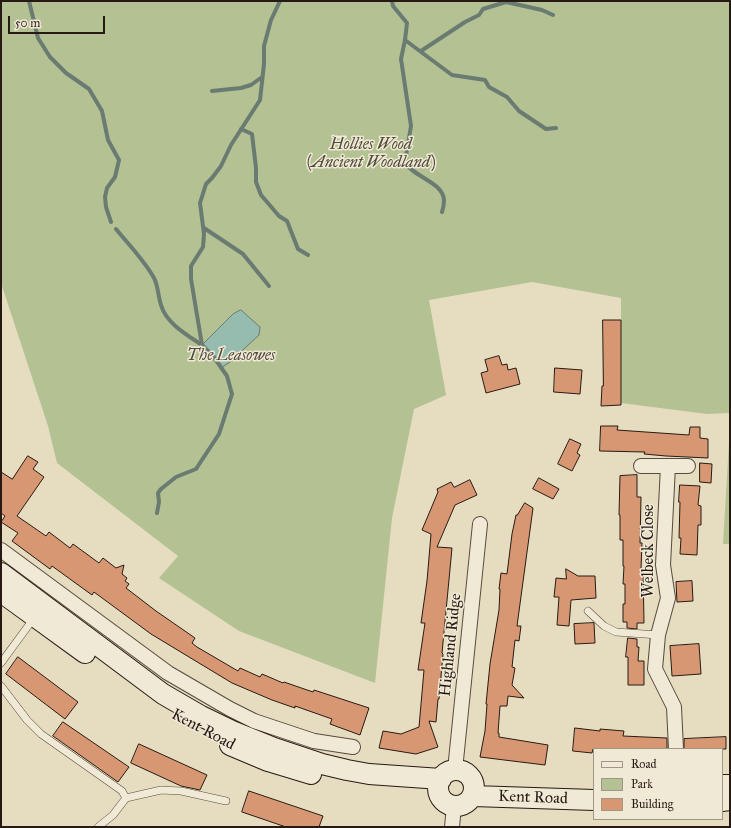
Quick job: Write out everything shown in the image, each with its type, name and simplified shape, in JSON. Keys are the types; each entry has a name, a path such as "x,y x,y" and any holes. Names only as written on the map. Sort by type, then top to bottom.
{"main road":[{"name":"Kent Road","path":"1,574 163,694 201,716 250,729 322,764 369,774 445,781"},
{"name":"Kent Road","path":"1,592 159,706 193,727 227,744 268,761 347,784 368,787 445,781 467,774 471,778 473,789"},
{"path":"445,781 442,799 447,804 462,806 468,802 473,789"},
{"name":"Kent Road","path":"473,789 593,787"},
{"name":"Kent Road","path":"473,789 593,800"}],"street":[{"path":"641,466 688,466"},
{"name":"Welbeck Close","path":"668,466 663,565 668,598 658,635 655,669 674,707 676,748"},
{"name":"Highland Ridge","path":"445,781 480,524"},
{"name":"Kent Road","path":"1,550 168,673 230,709 250,729 353,747"},
{"path":"452,827 454,806"}],"lane":[{"path":"588,611 604,626 616,632 658,635"},
{"path":"1,663 35,616"},
{"path":"1,686 27,720 41,734 122,791 126,798"},
{"path":"98,827 113,815 126,798 161,790 181,791 226,801"}],"green space":[{"name":"The Leasowes","path":"1,1 730,1 730,413 707,414 621,403 621,298 532,282 429,300 446,395 414,409 392,518 375,683 239,631 159,578 178,556 57,463 48,426 1,283"},
{"path":"730,426 730,544 723,544"}],"water":[{"path":"241,310 260,327 259,335 230,362 221,368 213,356 202,345 233,314"}],"building":[{"path":"603,320 621,320 621,405 601,406 603,386"},
{"path":"499,356 502,365 507,364 508,370 516,368 520,384 486,393 481,373 488,371 485,360"},
{"path":"555,368 582,370 580,394 554,392"},
{"path":"601,426 618,426 617,430 689,435 690,427 700,427 700,438 708,439 708,458 644,454 645,452 600,451"},
{"path":"570,439 581,444 577,453 580,455 572,471 558,464"},
{"path":"28,456 38,462 33,469 44,477 17,516 46,536 49,532 70,548 73,544 99,563 103,558 116,568 124,565 122,574 127,578 125,581 129,584 126,588 195,638 192,643 197,647 238,671 240,668 260,677 262,674 283,683 284,682 313,692 314,690 369,708 360,735 330,724 332,719 295,706 295,708 272,700 232,683 151,634 94,592 92,595 52,566 50,569 12,541 18,533 1,522 5,516 1,513 1,472 12,479"},
{"path":"700,463 712,464 711,483 700,482"},
{"path":"637,475 637,497 641,497 640,543 642,543 641,569 643,569 644,623 637,623 637,629 627,628 627,622 623,622 625,584 623,584 623,540 620,540 619,515 620,476"},
{"path":"539,478 559,489 553,499 533,489"},
{"path":"470,480 477,495 455,505 437,547 452,548 436,722 429,721 438,747 416,754 379,748 383,731 401,734 419,727 424,670 418,670 425,623 421,623 427,581 431,534 422,530 438,492 437,489 451,482 454,487"},
{"path":"680,485 700,486 698,505 701,506 701,525 698,525 697,555 680,554"},
{"path":"525,503 533,508 517,626 521,626 519,641 515,640 512,667 515,668 512,685 524,698 508,696 507,706 500,706 498,733 499,737 548,745 545,765 480,757 485,731 490,664 499,610 501,573 507,574 516,515"},
{"path":"566,569 578,576 595,576 596,598 571,600 569,626 557,625 559,597 554,597 556,578 566,579"},
{"path":"692,581 693,601 677,602 676,582"},
{"path":"594,623 595,643 575,644 574,624"},
{"path":"628,638 637,639 637,647 639,647 638,661 644,661 644,685 628,685 628,657 626,657"},
{"path":"699,644 701,674 672,676 670,646"},
{"path":"18,657 78,702 65,719 6,674"},
{"path":"63,722 129,767 118,782 53,736"},
{"path":"575,728 600,731 600,729 624,731 623,736 667,738 667,748 593,748 592,753 573,751"},
{"path":"726,737 726,749 684,748 684,739"},
{"path":"139,744 207,775 200,790 181,786 131,763"},
{"path":"249,791 323,816 319,827 286,827 242,812"}],"waterway":[{"path":"29,1 38,38 50,57 66,73 89,89 102,111 108,140 119,160 115,177 107,188 105,197 106,207 111,222"},
{"path":"157,513 159,502 158,493 161,489 176,477 196,469 219,434 232,394 227,376 213,356 202,345 191,279 191,266 203,247 204,234 200,203 206,184 221,166 231,145 260,100 264,64 264,46 271,20 280,1"},
{"path":"392,1 393,6 407,23 405,40 452,75 485,80 489,87 507,97 519,111 546,129 556,128"},
{"path":"421,51 465,22 479,15 483,9 506,2 542,10 553,15"},
{"path":"405,40 401,59 411,126 405,162 414,172 439,189 444,200 442,212"},
{"path":"212,91 241,88 251,85 262,77"},
{"path":"241,129 252,134 256,182 261,195 279,216 287,221 298,249 308,255"},
{"path":"204,228 243,254 269,286"},
{"path":"116,229 150,271 156,284 161,305 167,317 178,328 202,345"}],"park label":[{"name":"Hollies Wood (Ancient Woodland)","path":"371,154"}]}
